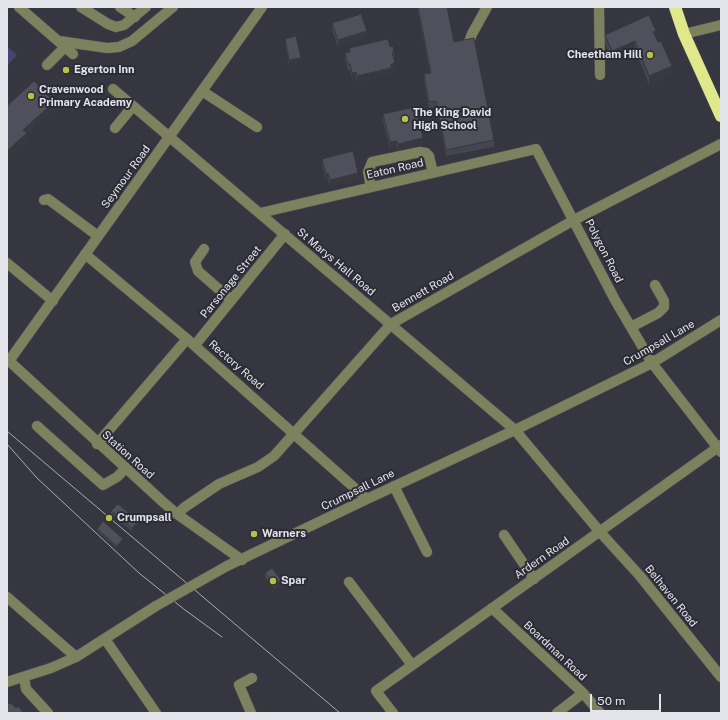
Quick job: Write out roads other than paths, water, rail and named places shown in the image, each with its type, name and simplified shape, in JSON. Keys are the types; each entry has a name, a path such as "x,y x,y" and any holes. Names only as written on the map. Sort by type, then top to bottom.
{"highway":[{"path":"675,7 684,34 721,116"}],"street":[{"path":"19,7 72,54"},
{"path":"81,7 112,26 120,27 135,17 146,7"},
{"path":"120,7 135,17"},
{"path":"62,44 108,48 119,47 132,41 173,7"},
{"name":"Seymour Road","path":"8,360 53,301 262,7"},
{"path":"469,42 487,7"},
{"path":"599,7 600,75"},
{"path":"684,34 721,26"},
{"path":"47,65 62,44"},
{"name":"St Marys Hall Road","path":"114,89 515,430 600,532"},
{"path":"202,91 257,127"},
{"path":"115,128 133,106"},
{"name":"Bennett Road","path":"177,514 220,484 258,467 274,456 391,324 574,220 721,144"},
{"name":"Eaton Road","path":"260,213 536,149"},
{"name":"Polygon Road","path":"536,149 615,300 652,363 720,448"},
{"path":"372,187 368,172 372,162 420,152 426,153 429,156 433,173"},
{"path":"44,200 48,199 98,236"},
{"name":"Parsonage Street","path":"97,444 146,386 231,300 285,234"},
{"path":"204,249 195,262 195,266 202,276 231,300"},
{"name":"Rectory Road","path":"85,254 191,342 295,433 367,499"},
{"path":"7,263 53,301"},
{"path":"631,327 658,313 664,307 664,301 655,284"},
{"name":"Crumpsall Lane","path":"7,682 51,668 76,657 156,606 227,566 515,430 652,363 721,320"},
{"name":"Station Road","path":"8,360 97,444 177,514 242,560"},
{"path":"37,426 103,485 117,477 125,469"},
{"name":"Ardern Road","path":"393,713 376,691 720,448"},
{"path":"394,486 427,552"},
{"name":"Belhaven Road","path":"600,532 640,576 721,677"},
{"path":"504,536 534,579"},
{"path":"349,582 412,665"},
{"path":"7,597 76,657"},
{"name":"Boardman Road","path":"492,608 582,693 600,713"},
{"path":"105,639 156,713"},
{"path":"24,677 26,688 48,713"},
{"path":"251,713 238,685 252,678"},
{"path":"557,713 582,693"}],"tram line":[{"path":"7,431 340,713"},
{"path":"7,444 37,478 139,573 185,610 222,637"}],"place":[{"name":"Cheetham Hill","path":"650,55"},
{"name":"Egerton Inn","path":"66,70"},
{"name":"Cravenwood Primary Academy","path":"31,96"},
{"name":"The King David High School","path":"405,119"},
{"name":"Crumpsall","path":"109,518"},
{"name":"Warners","path":"254,534"},
{"name":"Spar","path":"273,581"}]}
